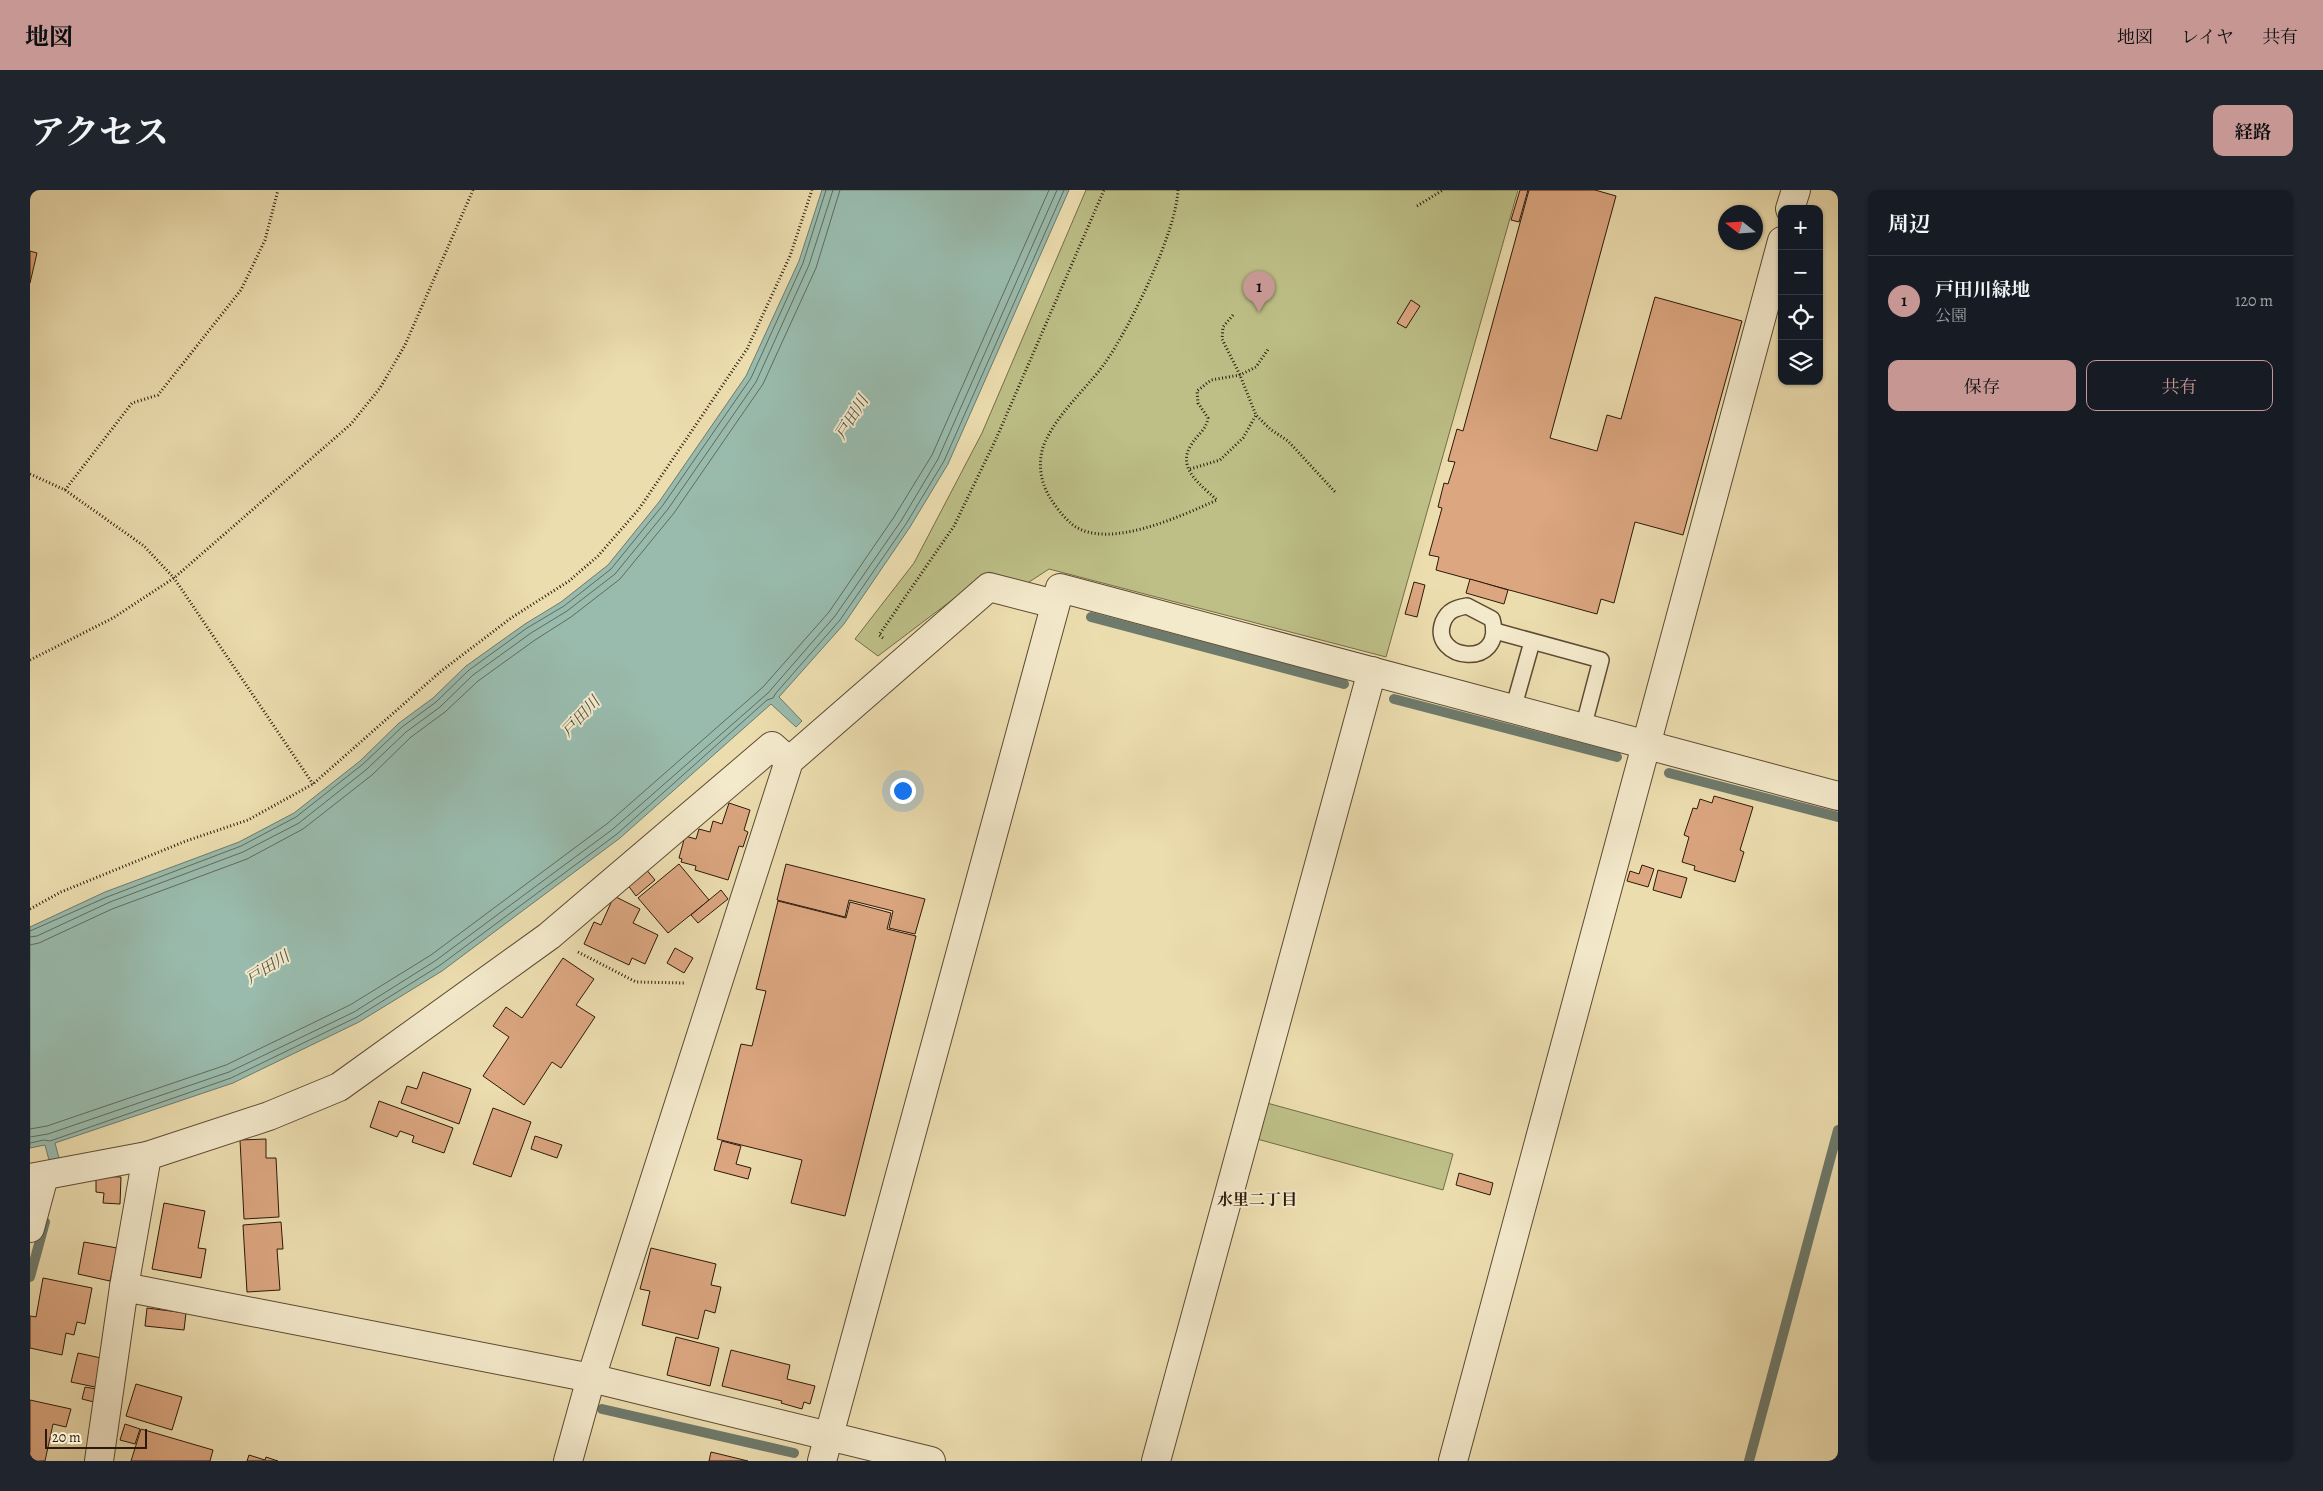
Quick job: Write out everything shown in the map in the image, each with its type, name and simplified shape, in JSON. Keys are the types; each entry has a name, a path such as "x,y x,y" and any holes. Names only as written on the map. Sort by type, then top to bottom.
{"street":[{"path":"1791,205 1796,190"},
{"path":"1453,1461 1780,250"},
{"path":"568,1461 591,1378 789,761 989,587 1055,604"},
{"path":"826,1448 1060,588 1838,796"},
{"path":"1156,1461 1372,671"},
{"path":"30,1228 37,1177 147,1156 269,1116 339,1087 549,936 772,746 789,761"},
{"path":"99,1461 124,1287 147,1156"},
{"path":"124,1287 591,1378 826,1448 930,1461"}],"lane":[{"path":"1495,631 1601,660 1583,728"},
{"path":"1513,709 1532,642"}],"path":[{"path":"65,490 132,403 158,395 241,290 265,240 278,190"},
{"path":"30,660 112,618 174,578 350,424 380,388 405,345 473,190"},
{"path":"30,908 61,892 186,842 248,820 313,784 440,672 511,618 568,581 598,556 639,509 747,349 790,256 812,190"},
{"path":"907,658 879,635 954,526 996,438 1104,190"},
{"path":"1178,190 1170,226 1132,315 1105,362 1046,439 1040,462 1043,485 1056,506 1073,525 1086,531 1099,533 1127,532 1163,524 1217,500 1193,479 1186,459 1190,447 1206,428 1208,418 1198,403 1197,391 1211,380 1240,375 1256,367 1269,348"},
{"path":"1416,206 1443,190"},
{"path":"1234,315 1223,327 1222,339 1240,375 1256,415 1270,429 1288,441 1336,493"},
{"path":"1190,469 1220,460 1243,438 1256,415"},
{"path":"30,474 65,490 144,546 174,578 313,784"},
{"path":"549,936 636,982 718,984"}],"green space":[{"path":"1086,190 1518,190 1386,657 1049,569 1026,584 989,572 878,656 855,639 914,563 982,433"},
{"path":"1267,1103 1453,1154 1443,1190 1257,1139"}],"water":[{"name":"戸田川","path":"822,190 1069,190 948,464 910,527 844,624 779,697 802,721 796,727 771,704 620,838 442,971 359,1022 233,1083 55,1143 59,1158 49,1160 45,1145 30,1148 30,927 105,892 239,842 294,813 360,761 399,723 433,698 466,666 525,624 561,602 608,565 659,502 746,376 799,261"}],"building":[{"path":"1520,190 1528,190 1519,222 1511,220"},
{"path":"1529,190 1595,190 1616,196 1550,438 1597,451 1607,415 1621,419 1655,297 1742,321 1683,535 1635,522 1614,603 1601,599 1597,614 1436,570 1439,557 1429,555 1442,508 1438,507 1444,483 1448,484 1455,462 1448,461 1457,429 1463,431"},
{"path":"30,251 37,253 30,283"},
{"path":"1411,300 1420,306 1406,328 1397,323"},
{"path":"1470,579 1508,590 1504,604 1466,593"},
{"path":"1414,582 1425,585 1417,617 1405,614"},
{"path":"1714,796 1753,807 1740,850 1744,852 1735,882 1694,870 1695,866 1682,862 1689,837 1684,835 1693,808 1697,809 1700,799 1712,803"},
{"path":"729,803 750,810 744,830 748,832 743,847 739,846 728,880 695,870 696,866 681,862 682,859 679,858 685,836 696,839 699,829 710,832 713,821 722,824"},
{"path":"679,864 709,900 668,933 638,898"},
{"path":"786,864 925,899 915,934 889,928 893,911 849,900 845,917 777,900"},
{"path":"1642,865 1654,869 1648,887 1627,881 1630,871 1639,874"},
{"path":"645,868 655,880 636,896 627,884"},
{"path":"1658,870 1687,878 1681,898 1653,890"},
{"path":"721,890 728,899 698,923 691,915"},
{"path":"614,896 640,909 633,923 658,935 645,964 632,958 629,965 584,944 594,922 601,925"},
{"path":"778,901 846,918 850,902 891,913 887,929 916,936 845,1216 791,1203 802,1160 717,1139 741,1044 752,1046 766,991 756,989"},
{"path":"675,948 693,958 684,973 667,963"},
{"path":"563,958 594,979 576,1005 595,1017 561,1068 552,1062 524,1105 483,1076 509,1037 493,1026 506,1007 522,1018"},
{"path":"423,1072 471,1089 459,1124 401,1103 407,1086 417,1089"},
{"path":"379,1101 453,1128 444,1153 412,1142 414,1136 400,1131 397,1137 370,1127"},
{"path":"493,1108 531,1122 511,1177 473,1164"},
{"path":"535,1136 562,1145 557,1158 531,1149"},
{"path":"266,1139 266,1158 276,1158 279,1217 244,1219 240,1140"},
{"path":"722,1141 741,1146 736,1164 751,1168 748,1179 714,1170"},
{"path":"1459,1173 1493,1183 1490,1195 1456,1185"},
{"path":"96,1176 121,1177 120,1204 103,1203 104,1193 96,1192"},
{"path":"164,1203 205,1211 198,1248 206,1249 201,1278 152,1269"},
{"path":"281,1222 283,1249 277,1249 280,1290 247,1292 243,1225"},
{"path":"84,1242 117,1248 110,1281 78,1274"},
{"path":"651,1248 716,1264 711,1285 721,1287 715,1313 705,1310 698,1339 642,1325 650,1291 640,1289"},
{"path":"43,1278 92,1288 85,1324 77,1322 74,1335 66,1333 62,1355 30,1348 30,1316 36,1317"},
{"path":"147,1308 186,1313 184,1330 145,1326"},
{"path":"676,1337 719,1348 710,1386 667,1375"},
{"path":"731,1350 790,1365 787,1379 815,1386 810,1404 804,1402 802,1409 781,1403 782,1401 722,1386"},
{"path":"78,1353 101,1358 95,1387 71,1382"},
{"path":"136,1384 182,1397 172,1430 126,1416"},
{"path":"85,1387 96,1389 94,1402 82,1399"},
{"path":"30,1400 71,1409 66,1427 53,1424 45,1461 30,1461"},
{"path":"125,1424 140,1429 135,1444 120,1440"},
{"path":"141,1429 213,1450 210,1461 131,1461"},
{"path":"711,1452 748,1461 709,1461"},
{"path":"249,1455 265,1460 266,1457 278,1461 247,1461"}],"waterway":[{"path":"1091,617 1344,684"},
{"path":"1394,699 1617,757"},
{"path":"1669,773 1838,817"},
{"path":"1749,1461 1838,1130"},
{"path":"30,1277 45,1222"},
{"path":"602,1409 794,1453"}],"place":[{"name":"戸田川緑地","path":"1259,312"}],"district":[{"name":"水里二丁目","path":"1257,1199"}]}
